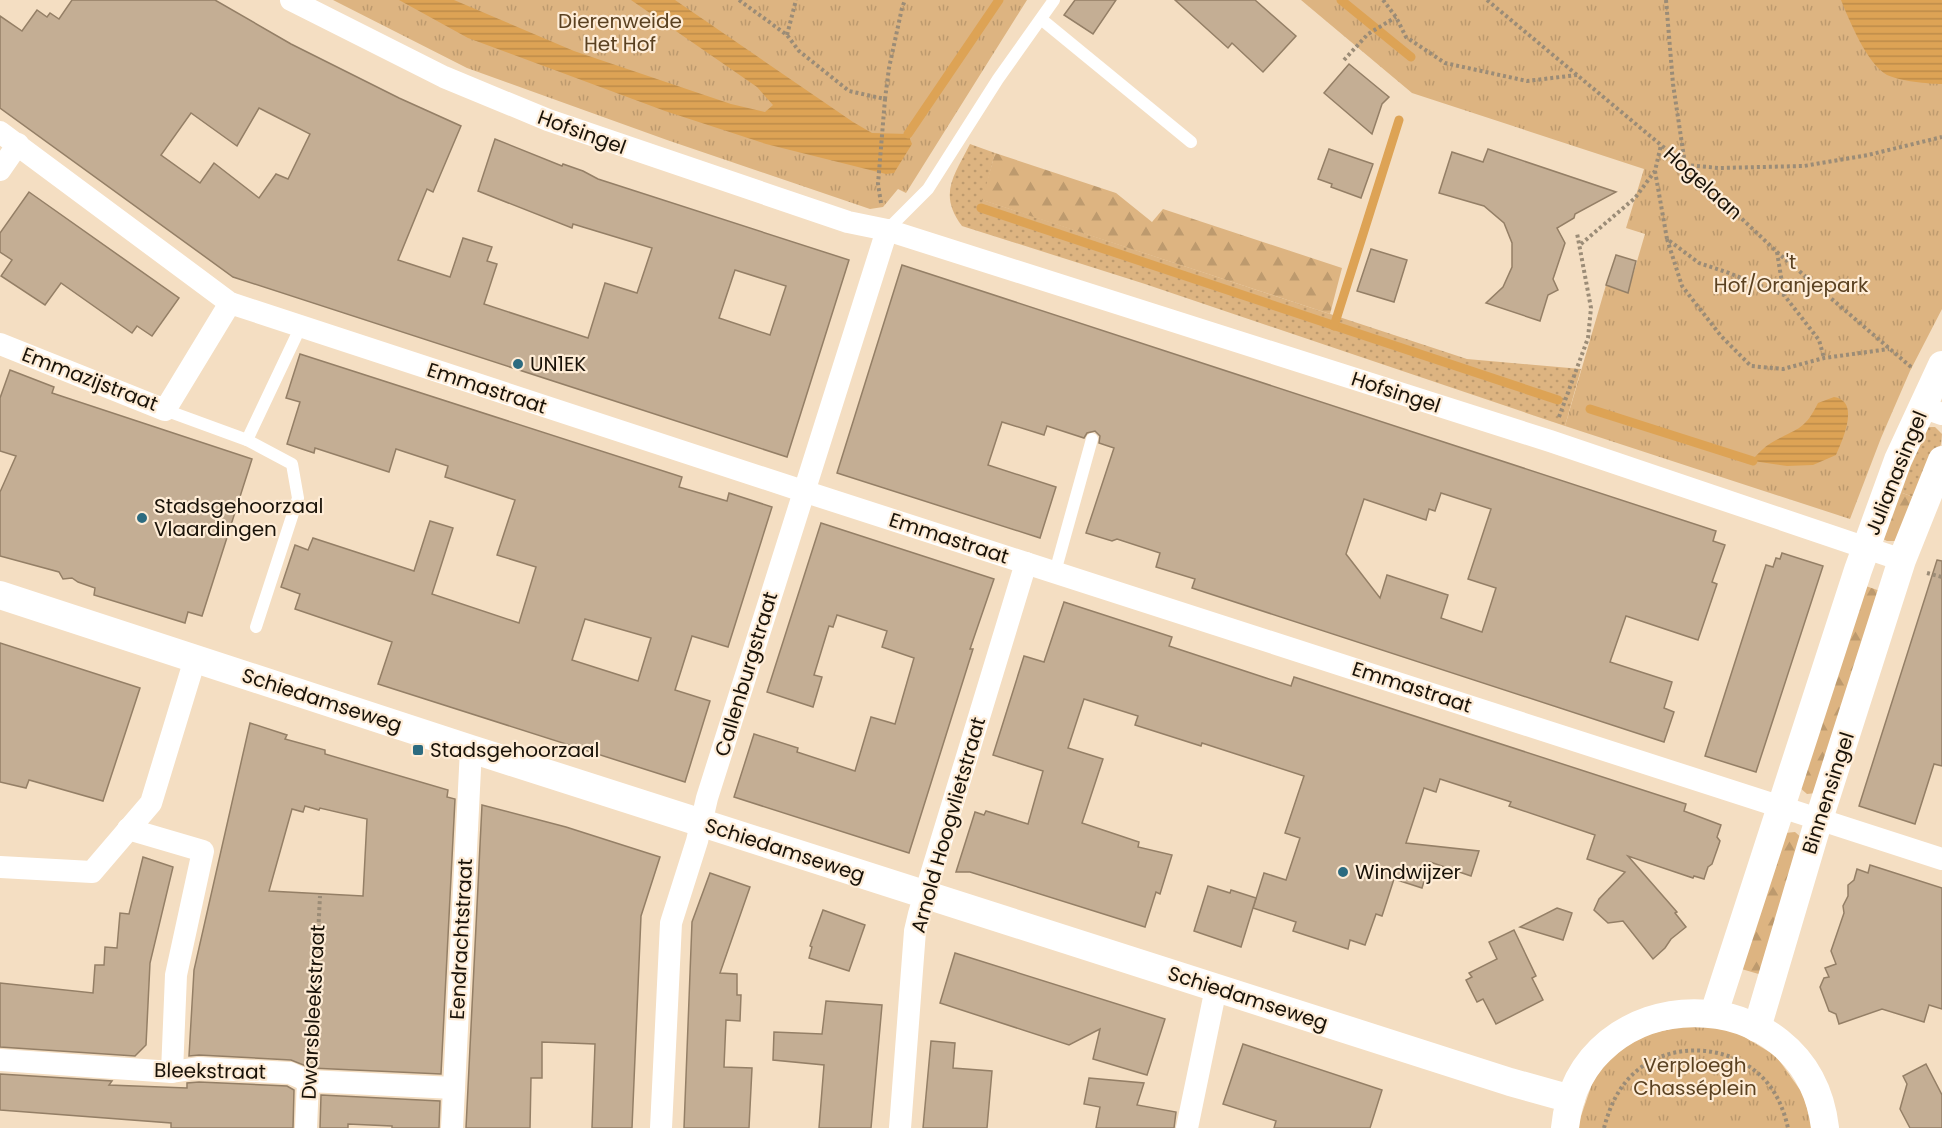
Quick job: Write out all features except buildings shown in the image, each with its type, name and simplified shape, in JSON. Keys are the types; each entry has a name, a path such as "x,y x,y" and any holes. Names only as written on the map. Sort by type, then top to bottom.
{"street":[{"name":"Hofsingel","path":"291,0 444,77 548,120 848,222 887,230 1551,441 1902,560"},
{"path":"0,170 9,138"},
{"name":"Emmastraat","path":"9,138 230,303 803,491 1942,859"},
{"name":"Callenburgstraat","path":"662,1128 671,923 803,491 887,230"},
{"name":"Emmazijstraat","path":"0,344 165,410 230,303"},
{"name":"Julianasingel","path":"1866,548 1898,460 1932,411 1929,368"},
{"name":"Julianasingel","path":"1902,560 1942,460"},
{"name":"Binnensingel","path":"1714,1013 1866,548"},
{"name":"Binnensingel","path":"1757,1028 1819,819 1902,560"},
{"name":"Arnold Hoogvlietstraat","path":"900,1128 915,931 1026,563"},
{"name":"Schiedamseweg","path":"0,596 1509,1082 1571,1099"},
{"path":"0,867 92,872 151,802 195,659"},
{"name":"Eendrachtstraat","path":"452,1128 471,749"},
{"path":"128,828 204,850 176,975 172,1072"},
{"path":"1187,1128 1216,988"},
{"path":"1565,1128 1571,1099 1578,1084 1596,1056 1623,1034 1645,1022 1664,1016 1678,1013 1714,1013 1735,1018 1757,1028 1783,1046 1803,1069 1817,1096 1825,1128"},
{"name":"Bleekstraat","path":"0,1060 172,1072 198,1068 290,1073 308,1081 454,1088"},
{"name":"Dwarsbleekstraat","path":"306,1128 308,1081"}],"lane":[{"path":"887,230 928,189 998,79 1054,0"},
{"path":"1041,19 1191,142"},
{"path":"247,440 301,326"},
{"path":"165,410 247,440 292,464 298,498 256,627"},
{"path":"1055,572 1092,439"}],"path":[{"path":"739,0 787,35 799,51 849,91 885,99"},
{"path":"787,35 796,0"},
{"path":"878,184 888,68 905,0"},
{"path":"1383,0 1396,17 1406,37 1445,63 1527,81 1577,75"},
{"name":"Hogelaan","path":"1487,0 1685,165 1777,252 1890,349 1929,368"},
{"path":"1666,0 1673,84 1685,165 1719,168 1804,166 1868,156 1942,138"},
{"path":"1344,60 1368,34 1396,17"},
{"path":"1661,145 1655,171 1667,238 1682,286 1721,336 1751,366 1783,369 1824,358 1890,349"},
{"path":"1581,244 1635,198 1655,171"},
{"path":"1551,441 1588,338 1591,309 1581,244 1577,233"},
{"path":"1667,238 1699,263 1784,295"},
{"path":"1777,252 1784,295 1819,340 1824,358"},
{"name":"Dwarsbleekstraat","path":"308,1081 312,1061 320,896"},
{"path":"1604,1128 1609,1110 1619,1091 1632,1075 1668,1054 1709,1051 1729,1056 1747,1065 1763,1079 1776,1095 1785,1114 1788,1128"}],"green space":[{"name":"Dierenweide Het Hof","path":"333,0 1027,0 906,193 898,189 883,207 870,209 667,140 467,68"},
{"name":"'t Hof/Oranjepark","path":"1301,0 1942,0 1942,309 1910,371 1850,519 1565,426 1606,285 1628,292 1645,234 1626,228 1644,169 1412,93"},
{"path":"970,144 995,153 983,200 1467,359 1581,369 1565,426 1145,284 962,226 955,215 950,194 954,176"},
{"path":"995,153 1116,193 1152,222 1163,209 1342,268 1330,314 982,200"},
{"path":"1924,427 1935,427 1942,434 1941,444 1919,499 1894,490"},
{"path":"1894,490 1919,499 1895,541 1887,541 1881,538"},
{"path":"1860,584 1883,592 1816,793 1807,794 1799,787"},
{"path":"1795,832 1802,838 1762,975 1738,968 1785,833"},
{"name":"Verploegh Chasséplein","path":"1691,1024 1736,1032 1776,1056 1803,1094 1813,1128 1577,1128 1593,1081 1603,1067 1625,1047 1645,1035"}],"shaded area":[{"path":"399,0 454,0 574,51 731,104 765,112 773,105 757,87 631,0 675,0 853,122 872,133 908,134 912,144 894,173 886,174 766,144 665,111 468,38"},
{"path":"1841,0 1942,0 1942,84 1922,83 1887,75 1866,52"},
{"path":"1834,397 1842,400 1847,406 1848,413 1845,432 1836,455 1813,465 1787,466 1753,461 1768,445 1804,424 1818,403"}],"waterway":[{"path":"908,134 999,0"},
{"path":"1341,0 1411,57"},
{"path":"1334,326 1399,120"},
{"path":"981,208 1558,400"},
{"path":"1590,409 1753,461"}],"place":[{"name":"UN1EK","path":"518,364"},
{"name":"Stadsgehoorzaal Vlaardingen","path":"142,518"},
{"name":"Stadsgehoorzaal","path":"418,750"},
{"name":"Windwijzer","path":"1343,872"}]}
